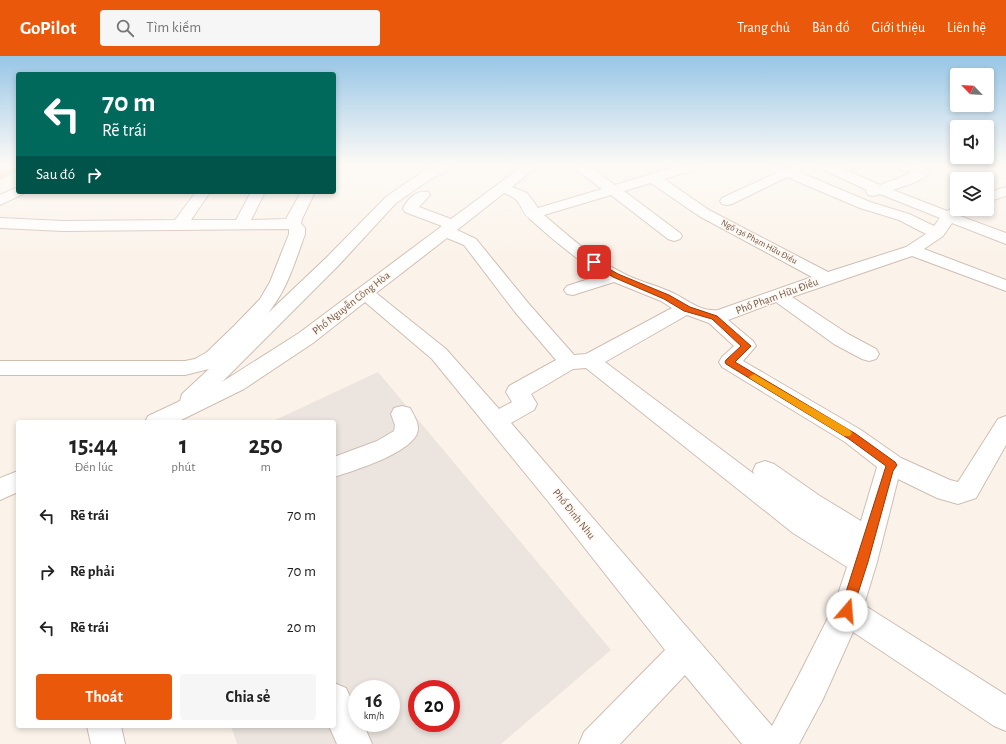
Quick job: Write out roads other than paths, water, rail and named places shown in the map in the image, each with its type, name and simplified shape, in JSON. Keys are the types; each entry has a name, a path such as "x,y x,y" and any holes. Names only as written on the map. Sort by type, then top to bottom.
{"street":[{"path":"0,201 9,196"},
{"path":"180,225 200,196"},
{"path":"241,224 256,196"},
{"path":"293,224 306,196"},
{"path":"177,413 327,267 391,200 397,196"},
{"path":"422,196 411,206 410,209 449,228 470,242 522,308 580,361 802,525 866,552"},
{"name":"Phố Nguyễn Công Hòa","path":"161,420 236,384 306,338 491,196"},
{"path":"522,196 525,198 533,214 583,256 615,276 667,297 687,309 714,318 746,346 730,362 853,436 892,465 946,490 958,493 967,490 1006,425"},
{"path":"533,214 592,196"},
{"path":"620,196 674,236"},
{"name":"Ngõ 136 Phạm Hữu Điều","path":"679,196 704,213 827,278"},
{"path":"727,201 737,196"},
{"path":"845,196 904,217 937,233"},
{"path":"854,200 863,196"},
{"path":"901,196 950,212"},
{"name":"Phố Phạm Hữu Điều","path":"714,318 912,250 937,233 951,216"},
{"path":"960,216 1006,239"},
{"path":"0,224 63,226 293,224 297,228 297,234 272,295 257,313 217,354 198,366 185,368 0,368"},
{"path":"912,250 1006,286"},
{"path":"573,290 615,276"},
{"name":"Phố Đinh Nhu","path":"365,292 439,354 764,744"},
{"path":"779,296 841,339 869,354"},
{"path":"496,421 526,404 517,392 678,312 687,309"},
{"path":"336,465 367,455 396,442 406,433 408,427 402,414"},
{"path":"781,744 811,687 847,611 866,552 888,471 892,465"},
{"path":"765,471 811,504 866,552"},
{"path":"0,489 16,482"},
{"path":"847,611 1006,714"},
{"path":"596,744 686,651"},
{"path":"336,704 355,744"},
{"path":"104,728 108,744"}]}
